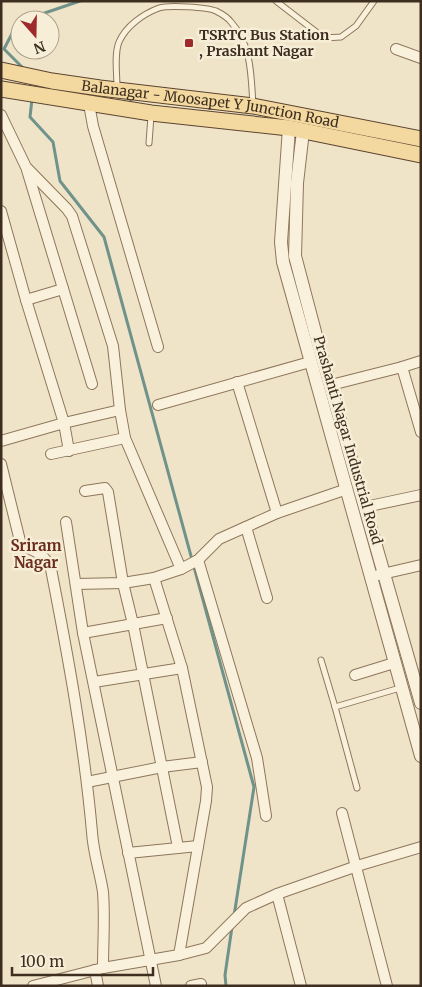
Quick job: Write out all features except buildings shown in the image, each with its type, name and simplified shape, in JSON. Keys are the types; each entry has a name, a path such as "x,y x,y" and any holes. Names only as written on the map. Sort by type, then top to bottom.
{"main road":[{"name":"Balanagar - Moosapet Y Junction Road","path":"1,70 52,81 118,91 254,106 421,140"},
{"path":"1,89 151,113 296,130 421,155"}],"street":[{"path":"396,49 421,58"},
{"path":"89,104 93,126 158,347"},
{"path":"1,115 26,167 92,384"},
{"name":"Prashanti Nagar Industrial Road","path":"296,130 281,242 283,262 421,756"},
{"name":"Prashanti Nagar Industrial Road","path":"296,130 295,256 421,702"},
{"path":"26,167 72,216 113,346 125,438 181,569"},
{"path":"1,211 64,423 69,451"},
{"path":"26,300 63,289"},
{"path":"331,385 421,361"},
{"path":"158,405 310,362"},
{"path":"402,367 421,432"},
{"path":"237,382 277,513"},
{"path":"1,441 64,423 120,410"},
{"path":"51,454 125,438"},
{"path":"1,464 21,545 41,554 47,559 51,569 73,682 92,833 102,890 104,916 98,986"},
{"path":"85,491 107,489 123,583 178,847"},
{"path":"76,584 123,583 154,578 181,569 197,560 219,539 277,513 347,489"},
{"path":"365,508 421,495"},
{"path":"66,522 84,633 156,986"},
{"path":"246,527 267,598"},
{"path":"197,560 257,758 266,816"},
{"path":"372,577 421,565"},
{"path":"154,578 182,668 207,787 179,955"},
{"path":"84,633 167,618"},
{"path":"355,675 394,663"},
{"path":"94,682 182,668"},
{"path":"87,782 162,767 202,762"},
{"path":"342,813 387,986"},
{"path":"128,853 198,846"},
{"path":"33,986 99,969 179,955 206,948 246,908 277,894 356,866 421,847"},
{"path":"277,894 301,986"}],"lane":[{"path":"276,1 324,38 342,37 356,26 374,1"},
{"path":"118,91 118,43 128,27 143,16 161,7 188,7 215,10 231,22 242,39 249,57 254,106"},
{"path":"149,143 151,113"},
{"path":"321,660 357,788"},
{"path":"335,707 401,688"}],"waterway":[{"path":"53,10 80,1"},
{"path":"10,37 4,49 10,55"},
{"path":"15,60 25,70"},
{"path":"32,99 30,117 53,142 60,181 104,237 254,787 234,916"},
{"path":"226,986 225,975 232,927"}],"place":[{"name":"TSRTC Bus Station , Prashant Nagar","path":"189,43"}],"district":[{"name":"Sriram Nagar","path":"36,554"}]}
